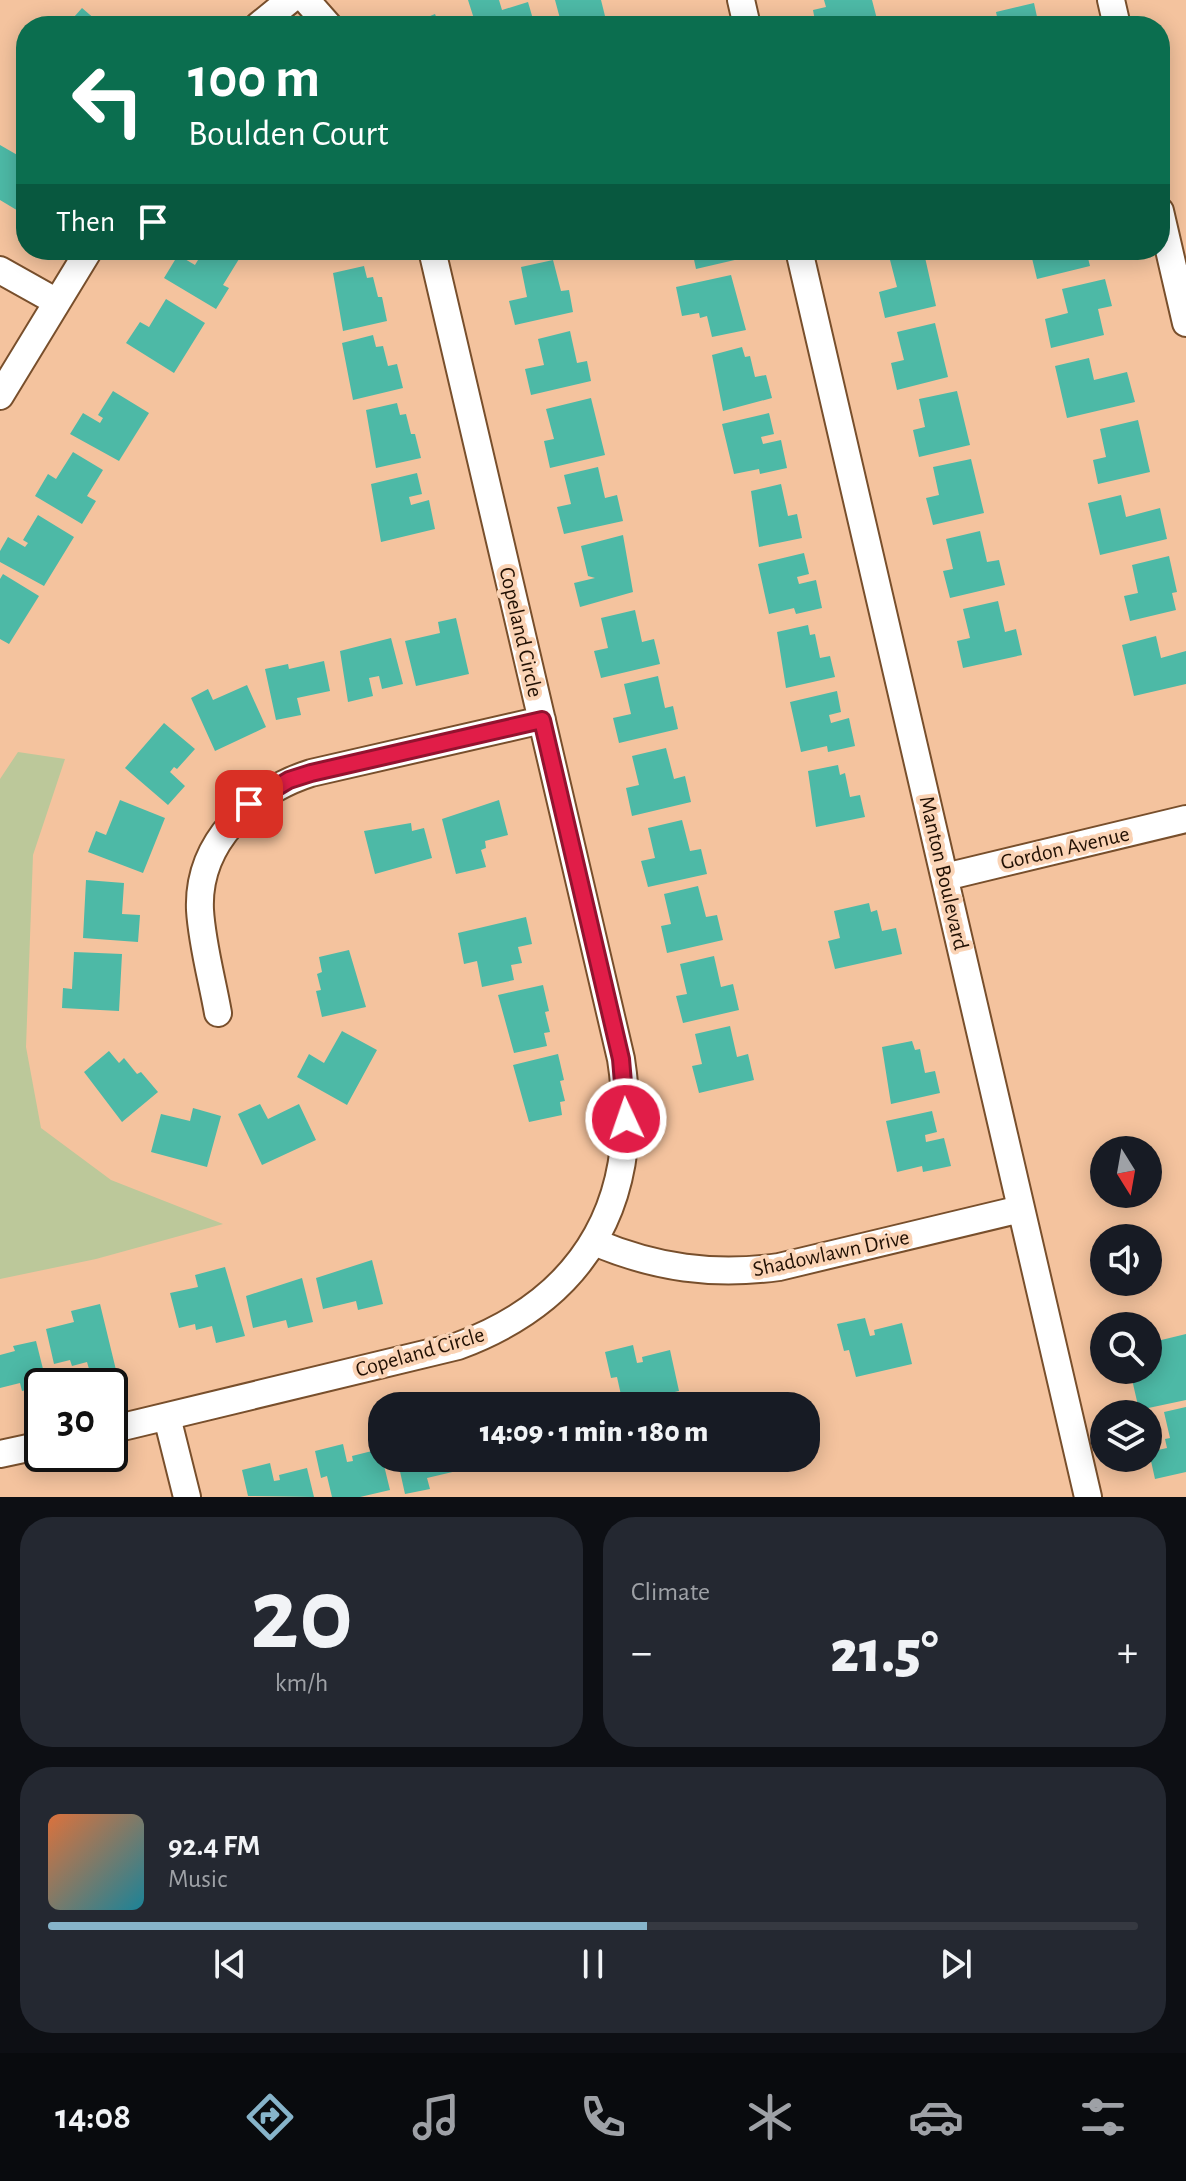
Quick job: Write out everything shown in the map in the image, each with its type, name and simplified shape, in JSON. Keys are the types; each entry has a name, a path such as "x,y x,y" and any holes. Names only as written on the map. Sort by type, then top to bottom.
{"street":[{"path":"270,16 290,0"},
{"path":"306,0 320,16"},
{"path":"1170,254 1186,323"},
{"path":"0,396 83,260"},
{"name":"Copeland Circle","path":"128,1426 483,1336 523,1315 551,1294 594,1242 621,1177 627,1144 626,1095 434,260"},
{"name":"Manton Boulevard","path":"801,260 1088,1497"},
{"path":"0,270 57,302"},
{"path":"218,1013 200,910 202,889 218,843 249,804 289,780 311,773 542,720"},
{"name":"Gordon Avenue","path":"945,877 1186,819"},
{"name":"Shadowlawn Drive","path":"594,1242 667,1267 742,1272 779,1267 1021,1209"},
{"path":"167,1417 187,1497"},
{"path":"0,1454 24,1449"}],"green space":[{"path":"18,752 65,759 33,855 26,1047 41,1128 111,1180 223,1224 96,1259 0,1279 0,779"}],"building":[{"path":"468,0 499,0 502,10 528,2 532,16 473,16"},
{"path":"555,0 601,0 605,16 559,16"},
{"path":"824,0 872,0 876,16 814,16 813,10 826,7"},
{"path":"1034,3 1037,16 997,16 996,12"},
{"path":"82,8 91,16 75,16"},
{"path":"0,145 16,154 16,210 0,200"},
{"path":"175,260 186,260 195,265 198,260 238,260 223,285 229,288 216,309 164,278"},
{"path":"553,260 561,291 569,290 573,312 515,325 509,301 527,297 521,267"},
{"path":"694,260 735,260 696,269"},
{"path":"890,260 926,260 936,306 885,318 879,292 897,287"},
{"path":"1032,260 1088,260 1090,266 1037,279"},
{"path":"364,266 367,278 373,277 378,297 382,297 387,321 343,331 333,273"},
{"path":"731,275 746,330 712,337 707,316 700,318 699,313 682,316 676,287"},
{"path":"1105,279 1112,306 1098,309 1104,335 1051,348 1045,319 1068,313 1062,289"},
{"path":"166,299 205,323 174,373 126,343 140,322 149,327"},
{"path":"935,323 948,377 897,390 891,363 904,360 897,332"},
{"path":"570,331 577,363 587,361 591,381 531,395 525,369 544,365 538,339"},
{"path":"373,335 376,347 383,346 388,366 397,364 403,388 353,400 342,343"},
{"path":"742,347 745,357 750,356 755,377 766,375 772,398 723,411 712,355"},
{"path":"1089,358 1094,380 1127,372 1135,402 1067,418 1055,366"},
{"path":"113,391 149,413 119,461 70,434 83,413 100,423 103,418 98,415"},
{"path":"957,391 970,445 919,457 913,430 925,427 919,399"},
{"path":"591,398 605,455 550,468 544,441 554,439 546,409"},
{"path":"397,403 400,415 406,414 411,434 415,434 421,458 376,468 366,410"},
{"path":"769,413 774,434 761,437 763,444 781,440 787,468 760,474 759,469 734,474 722,424"},
{"path":"1138,420 1150,472 1098,484 1093,460 1106,457 1100,429"},
{"path":"73,452 103,470 87,496 96,501 82,524 35,496 48,474 56,479"},
{"path":"971,459 984,513 933,525 926,498 939,495 933,467"},
{"path":"598,467 605,498 617,495 623,521 564,534 557,507 571,504 564,475"},
{"path":"417,473 422,494 409,497 411,505 429,500 435,529 381,542 371,484"},
{"path":"781,484 788,516 797,514 802,538 759,547 751,491"},
{"path":"1121,495 1126,517 1160,508 1167,539 1100,555 1088,503"},
{"path":"38,515 74,537 44,586 0,562 0,551 8,537 25,547 28,543 23,540"},
{"path":"980,531 987,562 999,560 1005,585 950,598 943,571 953,569 946,539"},
{"path":"623,535 633,592 580,607 574,583 595,578 588,576 581,546"},
{"path":"804,553 809,574 797,577 799,584 816,580 822,608 796,614 794,608 769,614 758,564"},
{"path":"1169,556 1177,592 1172,593 1176,610 1130,621 1124,596 1138,593 1132,565"},
{"path":"3,574 39,596 9,644 0,639 0,579"},
{"path":"998,601 1005,632 1016,629 1022,655 963,668 957,641 970,638 963,609"},
{"path":"635,610 642,642 654,639 660,664 601,678 594,651 608,648 601,618"},
{"path":"456,618 469,674 416,686 405,641 440,633 438,622"},
{"path":"808,625 810,635 815,634 820,658 830,656 835,677 786,688 777,632"},
{"path":"1156,636 1161,658 1186,651 1186,684 1134,696 1122,645"},
{"path":"391,638 403,684 382,689 379,676 369,678 373,696 348,702 340,651"},
{"path":"324,661 330,691 297,698 301,715 276,720 265,669 288,664 289,669"},
{"path":"658,676 665,708 673,706 678,729 619,743 613,718 631,714 624,684"},
{"path":"247,685 266,727 215,751 191,698 208,689 213,700"},
{"path":"837,691 841,712 829,715 831,723 849,718 855,746 828,752 827,746 801,752 790,702"},
{"path":"164,723 195,749 177,769 174,767 170,772 185,786 168,805 125,768"},
{"path":"666,748 674,779 685,776 691,802 632,816 626,788 639,785 632,756"},
{"path":"838,765 840,775 845,773 850,797 860,795 865,817 816,827 808,771"},
{"path":"120,800 165,818 143,873 88,852 96,831 106,835"},
{"path":"499,800 508,835 485,841 486,848 481,850 486,867 456,874 442,819"},
{"path":"682,820 690,851 701,849 707,874 648,887 641,861 655,858 648,828"},
{"path":"411,823 412,831 424,828 432,858 375,874 364,831"},
{"path":"86,880 124,883 122,914 140,915 138,942 83,938"},
{"path":"698,886 706,917 717,915 723,940 667,953 661,926 671,924 664,894"},
{"path":"869,903 871,912 877,910 882,931 896,928 902,954 835,969 828,941 840,938 834,911"},
{"path":"526,917 532,944 518,947 522,963 511,965 514,980 482,987 477,961 464,964 458,933"},
{"path":"349,950 366,1007 322,1017 316,991 321,990 317,974 322,972 319,957"},
{"path":"74,952 122,954 119,1011 62,1008 63,988 72,989"},
{"path":"714,956 721,987 733,984 739,1010 683,1023 676,996 687,994 680,964"},
{"path":"543,985 549,1011 545,1012 550,1032 544,1033 547,1046 514,1053 498,995"},
{"path":"730,1026 737,1057 748,1054 754,1080 699,1093 692,1066 702,1064 695,1034"},
{"path":"342,1031 377,1050 347,1105 297,1077 309,1054 324,1063"},
{"path":"912,1041 915,1050 920,1049 925,1073 935,1071 940,1093 891,1104 882,1047"},
{"path":"109,1051 119,1063 124,1058 137,1074 141,1072 158,1092 122,1122 84,1072"},
{"path":"558,1054 564,1080 560,1081 565,1101 560,1102 562,1115 529,1122 513,1065"},
{"path":"260,1104 268,1119 299,1104 316,1140 262,1165 238,1114"},
{"path":"193,1108 221,1116 207,1167 151,1152 161,1114 190,1121"},
{"path":"932,1111 937,1132 925,1135 926,1142 944,1138 951,1166 923,1172 922,1166 897,1172 886,1121"},
{"path":"372,1260 383,1304 358,1310 356,1301 323,1309 316,1278"},
{"path":"225,1267 245,1336 216,1343 212,1326 196,1330 195,1324 179,1328 170,1293 198,1287 195,1275"},
{"path":"302,1278 313,1322 288,1328 286,1320 253,1328 246,1296"},
{"path":"100,1304 116,1368 89,1368 87,1362 72,1366 70,1360 54,1364 46,1329 74,1322 71,1311"},
{"path":"865,1318 870,1336 875,1335 874,1330 902,1323 912,1364 856,1377 849,1350 844,1351 837,1324"},
{"path":"1186,1334 1186,1400 1162,1405 1162,1400 1137,1400 1133,1384 1162,1384 1162,1340"},
{"path":"36,1341 43,1368 24,1368 22,1391 20,1383 0,1388 0,1355 15,1351 13,1346"},
{"path":"633,1345 637,1363 643,1362 642,1357 670,1350 679,1391 620,1392 617,1377 611,1378 605,1352"},
{"path":"1186,1407 1186,1472 1155,1479 1153,1472 1162,1472 1162,1449 1167,1448 1165,1439 1170,1438 1164,1412"},
{"path":"343,1444 347,1462 353,1461 352,1456 368,1452 368,1472 386,1472 390,1490 360,1497 332,1497 327,1476 321,1478 315,1451"},
{"path":"270,1463 274,1481 280,1480 279,1475 307,1468 314,1497 248,1496 242,1470"},
{"path":"400,1472 452,1472 427,1478 430,1489 405,1494"}],"route":[{"path":"249,804 289,780 311,773 542,720 621,1059 626,1119"}]}
